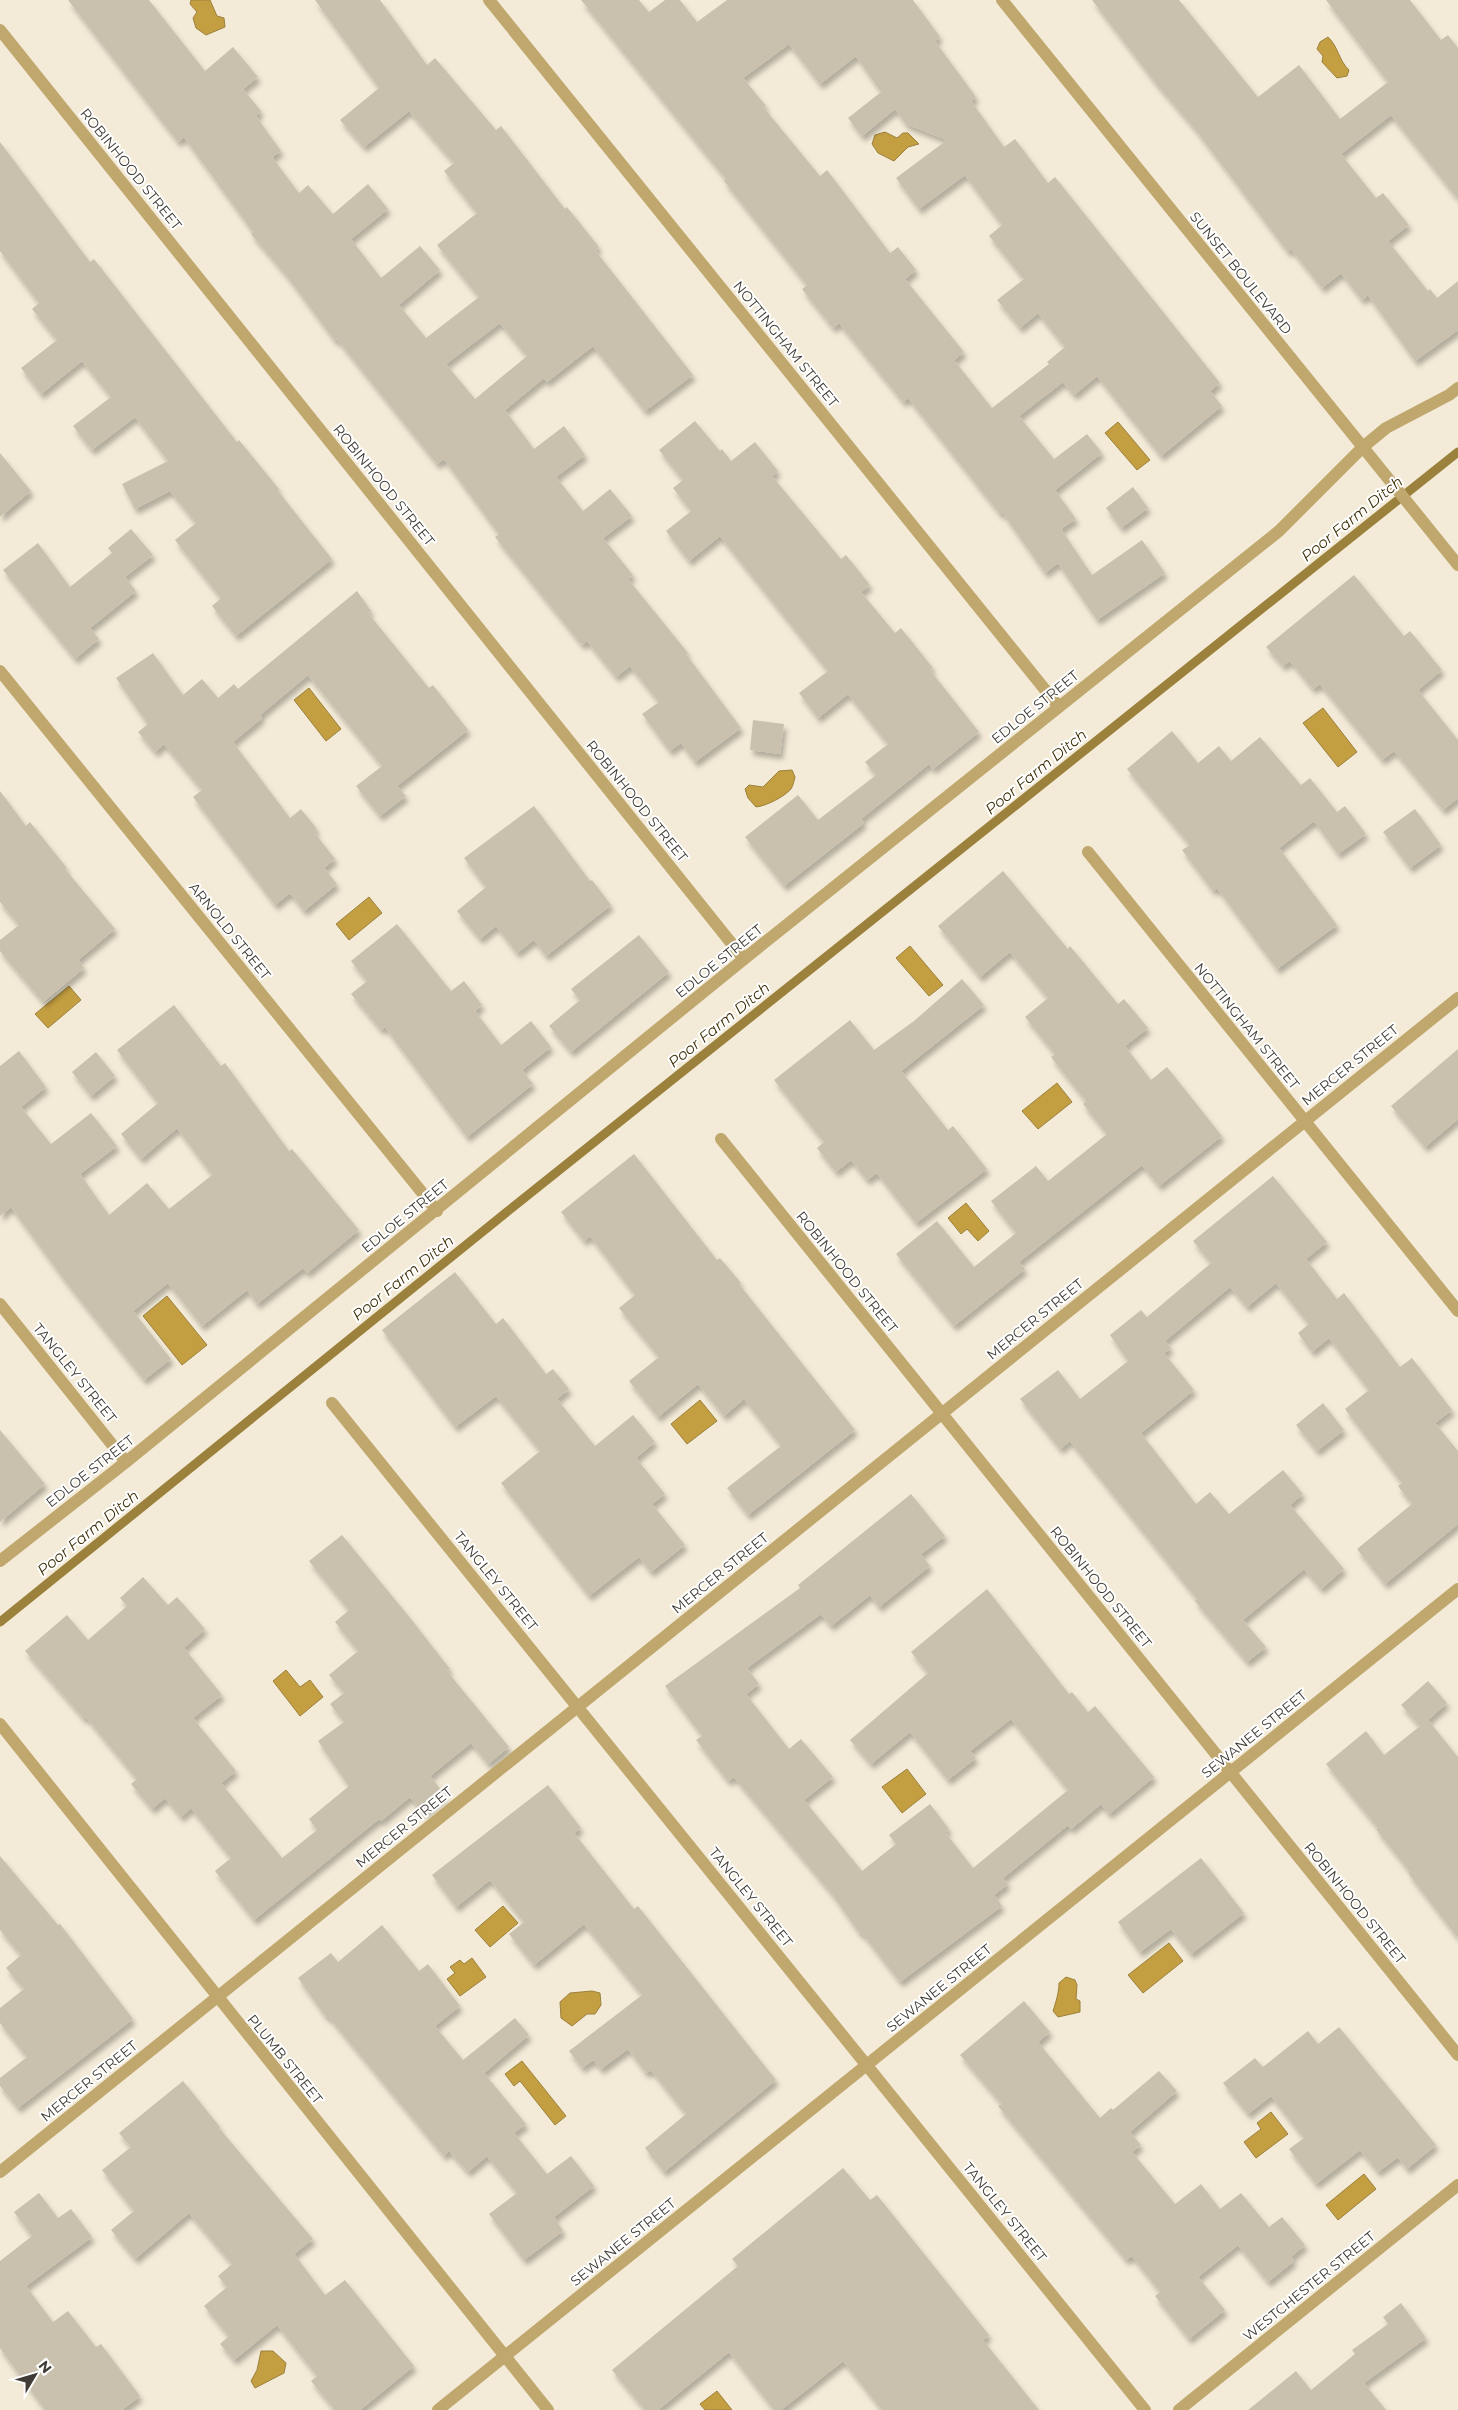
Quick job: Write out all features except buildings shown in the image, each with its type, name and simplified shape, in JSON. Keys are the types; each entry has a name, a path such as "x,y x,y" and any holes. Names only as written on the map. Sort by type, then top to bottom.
{"street":[{"name":"NOTTINGHAM STREET","path":"489,0 1060,707"},
{"name":"SUNSET BOULEVARD","path":"1002,0 1458,565"},
{"name":"ROBINHOOD STREET","path":"0,30 744,959"},
{"name":"EDLOE STREET","path":"0,1560 126,1462 273,1341 437,1211 744,959 1279,531 1363,447 1386,428 1449,395 1458,388"},
{"name":"ARNOLD STREET","path":"0,671 437,1211"},
{"name":"NOTTINGHAM STREET","path":"1088,852 1458,1311"},
{"name":"MERCER STREET","path":"0,2172 1458,998"},
{"name":"ROBINHOOD STREET","path":"721,1139 1458,2055"},
{"name":"TANGLEY STREET","path":"0,1304 126,1462"},
{"name":"TANGLEY STREET","path":"332,1402 1145,2410"},
{"name":"SEWANEE STREET","path":"438,2410 1458,1589"},
{"name":"PLUMB STREET","path":"0,1724 216,1998 548,2410"},
{"name":"WESTCHESTER STREET","path":"1179,2410 1458,2185"}],"shaded area":[{"path":"191,0 210,0 217,16 224,18 225,27 206,35 196,28 193,18 197,12 190,4"},
{"path":"1328,37 1349,70 1347,76 1337,78 1322,62 1323,56 1317,49 1320,42"},
{"path":"885,132 897,138 903,133 908,133 919,144 908,147 894,161 878,153 872,144 875,135"},
{"path":"1118,422 1150,460 1137,470 1105,433"},
{"path":"309,688 341,729 326,741 294,700"},
{"path":"1323,708 1357,752 1338,767 1303,723"},
{"path":"792,770 795,777 791,789 779,798 756,807 748,798 745,789 749,785 763,787 779,771"},
{"path":"369,897 382,913 349,940 336,924"},
{"path":"910,946 943,985 929,996 896,958"},
{"path":"69,986 81,1000 48,1028 35,1014"},
{"path":"1057,1083 1072,1102 1038,1129 1022,1111"},
{"path":"966,1203 989,1231 978,1241 967,1229 961,1234 948,1218"},
{"path":"167,1296 207,1345 182,1365 143,1316"},
{"path":"700,1400 717,1421 687,1444 671,1424"},
{"path":"286,1670 300,1687 310,1680 323,1697 300,1716 273,1681"},
{"path":"907,1769 926,1794 902,1813 882,1787"},
{"path":"503,1906 518,1923 490,1947 475,1930"},
{"path":"1169,1943 1183,1961 1143,1993 1128,1975"},
{"path":"472,1958 486,1977 460,1996 447,1979 455,1973 450,1967 460,1960 464,1964"},
{"path":"1066,1977 1075,1980 1077,1985 1076,1999 1080,2001 1080,2012 1058,2017 1053,2011 1059,1983"},
{"path":"592,1991 600,1993 601,2005 595,2014 587,2014 572,2026 561,2018 560,2002 570,1993"},
{"path":"522,2061 566,2116 555,2125 520,2081 514,2086 505,2074"},
{"path":"1271,2112 1288,2134 1256,2158 1244,2142 1261,2129 1257,2123"},
{"path":"1364,2174 1376,2189 1338,2220 1326,2205"},
{"path":"261,2351 273,2351 286,2363 284,2373 255,2388 251,2381 257,2370"},
{"path":"717,2391 732,2410 705,2410 700,2404"}],"waterway":[{"name":"Poor Farm Ditch","path":"0,1622 508,1211 1458,452"}]}
